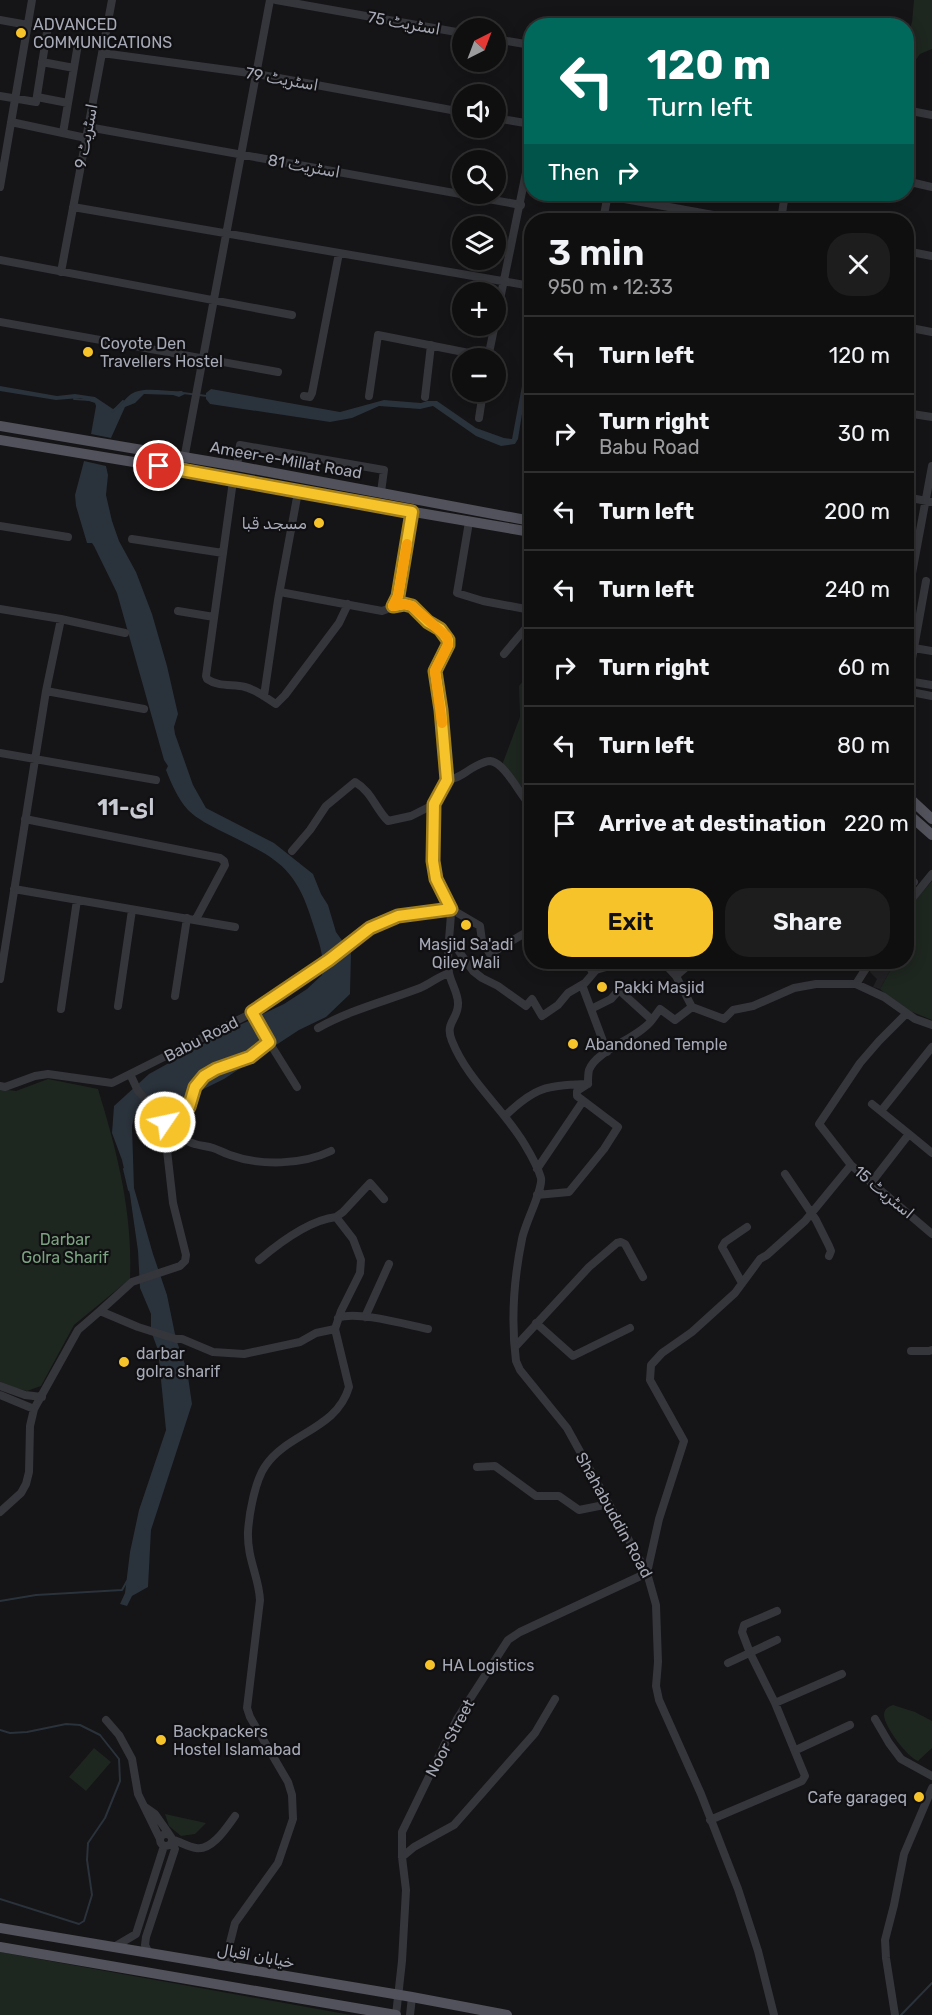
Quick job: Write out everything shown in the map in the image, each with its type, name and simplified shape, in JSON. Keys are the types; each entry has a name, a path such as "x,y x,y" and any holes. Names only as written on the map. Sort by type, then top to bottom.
{"main road":[{"name":"Ameer-e-Millat Road","path":"0,426 237,466 524,520"},
{"name":"Ameer-e-Millat Road","path":"0,440 524,531"},
{"path":"378,506 381,492"},
{"path":"914,802 932,819"},
{"path":"914,819 932,835"},
{"name":"خیابان اقبال","path":"5,1928 412,1996 504,2015"},
{"path":"74,1959 77,1941"},
{"name":"خیابان اقبال","path":"0,1947 396,2015"},
{"path":"221,1984 224,1966"}],"street":[{"path":"0,187 1,170 32,0"},
{"name":"اسٹریٹ 9","path":"61,272 112,0"},
{"path":"182,470 270,0"},
{"name":"اسٹریٹ 75","path":"281,0 452,31"},
{"path":"0,20 28,25"},
{"path":"0,96 36,102 47,32"},
{"path":"506,41 524,44"},
{"path":"63,133 78,44"},
{"name":"اسٹریٹ 79","path":"102,53 257,74 452,110"},
{"path":"42,62 74,68"},
{"path":"37,97 68,103"},
{"path":"914,112 932,115"},
{"path":"506,120 524,123"},
{"path":"11,122 86,138"},
{"name":"اسٹریٹ 81","path":"88,127 521,205"},
{"path":"914,184 932,187"},
{"path":"73,207 505,282 524,188"},
{"path":"640,201 704,213"},
{"path":"304,396 310,397 312,393 339,253"},
{"path":"914,253 932,256"},
{"path":"0,260 292,315"},
{"path":"506,282 524,285"},
{"path":"0,322 278,372"},
{"path":"914,329 932,332"},
{"path":"369,396 378,335 452,350"},
{"path":"425,397 432,345"},
{"path":"479,418 481,402"},
{"path":"914,414 932,417"},
{"path":"237,466 240,445 384,470 381,492"},
{"path":"914,560 929,501 932,466"},
{"path":"233,481 207,679 217,683 246,687 276,704 339,623 348,604"},
{"path":"264,696 298,492"},
{"path":"914,498 929,501"},
{"path":"393,606 398,596 412,512"},
{"path":"469,522 457,593 483,601 524,609"},
{"path":"0,526 68,537"},
{"path":"132,539 223,553"},
{"path":"914,580 929,582 914,648 932,651"},
{"path":"280,592 382,611 404,604 412,606 428,622 440,629 448,640 448,645 435,671 447,780 434,804 433,870 451,909 480,926 482,941 490,954 524,934"},
{"path":"0,609 125,633"},
{"path":"178,611 214,617"},
{"path":"0,979 46,691 61,619"},
{"path":"504,654 524,630"},
{"path":"914,682 932,685"},
{"path":"46,691 144,709"},
{"path":"914,693 932,696"},
{"path":"0,753 156,780"},
{"path":"447,780 456,778 487,762 493,762 512,780 524,798"},
{"path":"292,851 326,806 355,782 366,789 388,821 411,816 434,804"},
{"path":"25,819 220,858 224,861 225,866 191,919 175,996"},
{"path":"914,896 932,874"},
{"path":"14,890 235,927"},
{"path":"61,1009 77,900"},
{"path":"451,909 449,973 458,1004 450,1024 451,1040 470,1072 506,1116 530,1153 541,1180 537,1195 569,1192 604,1149 618,1127 577,1096 577,1091 588,1084"},
{"name":"Babu Road","path":"0,1086 5,1087 34,1076 48,1074 112,1083 252,1012 329,960 370,928 398,916 451,909"},
{"path":"118,1006 132,910"},
{"path":"450,939 473,971 526,1006 532,999 542,1016 558,1005 568,993 598,969"},
{"path":"591,969 593,973"},
{"path":"670,969 676,976 692,1007 724,1019 733,1010 753,1006 794,988 816,984 856,984 884,997 915,1019 932,1025"},
{"path":"676,976 684,969"},
{"path":"856,984 866,969"},
{"path":"318,1028 344,1014 421,988 436,977 449,973"},
{"path":"582,984 607,1052"},
{"path":"591,1009 611,999 619,990 652,1020"},
{"path":"588,1084 589,1070 592,1065 607,1052 647,1027 660,1009 675,1020 692,1007"},
{"path":"252,1012 297,1088"},
{"name":"اسٹریٹ 15","path":"906,1014 860,1063 819,1124 851,1166 932,1233"},
{"path":"0,1512 16,1498 26,1484 30,1472 30,1426 34,1409 78,1330 132,1282 180,1266 186,1258 170,1178 163,1130 166,1121 189,1107 195,1087 204,1076 216,1069 250,1057 268,1039"},
{"path":"881,1111 932,1047"},
{"path":"130,1074 138,1091 182,1137 194,1144 250,1160 305,1160 331,1150"},
{"path":"506,1116 525,1096 551,1086 588,1084"},
{"path":"537,1169 583,1101"},
{"path":"872,1104 932,1153"},
{"path":"871,1183 909,1134"},
{"path":"647,1573 660,1519 684,1441 650,1380 651,1365 662,1353 692,1332 735,1293 760,1258 767,1255 805,1221 851,1166"},
{"path":"785,1174 811,1212 830,1246 829,1256"},
{"path":"259,1260 278,1244 309,1226 325,1218 336,1217 370,1183 384,1199"},
{"name":"Shahabuddin Road","path":"537,1195 527,1218 518,1259 515,1293 516,1361 520,1370 567,1428 647,1573 656,1605 658,1634 656,1686 659,1700 748,1917 774,2015"},
{"path":"224,1966 235,1923 278,1863 288,1836 293,1813 292,1795 288,1782 247,1708 260,1600 260,1591 250,1562 248,1544 250,1517 256,1488 266,1465 282,1449 322,1424 347,1396 349,1387 335,1329 358,1278 361,1265 360,1254 353,1239 336,1217"},
{"path":"742,1283 722,1247 725,1242 747,1227"},
{"path":"515,1347 589,1267 617,1243 625,1244 644,1277"},
{"path":"365,1317 389,1264"},
{"path":"99,1311 213,1352 244,1354 300,1342 321,1331 335,1329"},
{"path":"338,1318 365,1317 428,1329"},
{"path":"536,1323 573,1356 630,1328"},
{"path":"910,1351 932,1350"},
{"path":"0,1386 26,1395 42,1397"},
{"path":"0,1395 34,1409"},
{"path":"477,1467 495,1466 536,1496 559,1496 579,1510 609,1504"},
{"name":"Noor Street","path":"396,2015 406,1890 402,1832 457,1719 508,1640 520,1632 647,1573"},
{"path":"710,1820 802,1781 806,1776 775,1703 750,1653 742,1628 744,1625 777,1611"},
{"path":"728,1663 777,1640"},
{"path":"775,1703 842,1674"},
{"path":"402,1857 414,1846 454,1826 535,1733 555,1700"},
{"path":"875,1719 901,1759 931,1772"},
{"path":"106,1720 119,1735 132,1760 137,1791 145,1807 155,1814 168,1841 175,1849 146,1937 148,1953"},
{"path":"796,1750 850,1725"},
{"path":"895,2015 885,1940 904,1854 932,1788"},
{"path":"168,1841 194,1848 204,1848 235,1816"},
{"path":"114,1947 136,1934 168,1841"},
{"path":"410,2015 412,1996"}],"shaded area":[{"path":"524,375 524,402 518,439 515,444 501,446 476,436 433,406 420,409 379,406 352,418 330,422 210,404 206,399 206,393 211,389 340,412 384,400 421,403 437,401 476,428 512,439"},
{"path":"0,386 57,396 75,394 95,397 113,409 135,392 182,391 185,394 179,397 144,394 135,403 125,407 111,438 91,434 95,403 80,398 56,400 0,391"},
{"path":"84,461 106,466 108,475 106,495 112,521 119,541 136,572 152,614 178,714 174,727 175,734 193,785 206,808 274,843 313,874 328,905 336,932 351,953 350,994 326,1017 299,1030 224,1079 167,1107 135,1113 132,1126 134,1188 167,1295 176,1339 187,1370 192,1404 151,1530 148,1587 132,1596 127,1606 120,1604 125,1593 130,1552 139,1510 166,1430 158,1350 151,1331 151,1314 140,1288 138,1251 130,1195 122,1160 112,1133 114,1106 149,1074 225,1032 284,1004 307,989 322,975 323,961 319,941 305,902 290,874 269,856 196,816 184,806 178,796 166,770 168,766 164,760 117,593 94,546 92,543 87,543 76,506 75,495"},
{"path":"872,969 891,969 880,989 873,987 877,979 870,972"}],"green space":[{"path":"914,0 932,0 932,49 920,54 915,61 914,18"},
{"path":"524,680 524,789 502,765 520,717 519,686"},
{"path":"932,881 932,1020 900,1007 880,989 891,969 914,969 914,902"},
{"name":"Darbar Golra Sharif","path":"48,1079 98,1089 122,1182 129,1230 130,1279 74,1325 41,1386 27,1391 0,1384 0,1089 16,1091"},
{"path":"893,1705 915,1712 932,1721 932,1748 918,1761 902,1748 885,1720 884,1713"},
{"path":"94,1748 111,1762 86,1791 69,1777"},
{"path":"165,1814 206,1823 195,1834 181,1836 169,1826"},
{"path":"0,1952 351,2015 0,2015"}],"waterway":[{"path":"183,393 207,396"},
{"path":"74,399 90,400"},
{"path":"112,412 123,401"},
{"path":"124,1169 129,1190"},
{"path":"0,1601 36,1595 122,1590 127,1581"},
{"path":"0,1730 10,1733 27,1732 66,1724 80,1725 100,1735 119,1759 120,1781 105,1818 88,1843 87,1860 92,1895 84,1921 79,1924 0,1899"},
{"path":"901,2015 932,1983"}],"slow traffic":[{"path":"407,544 398,596 393,606 408,604 412,606 447,637 448,645 435,671 442,723"}],"place":[{"name":"ADVANCED COMMUNICATIONS","path":"21,33"},
{"name":"Coyote Den Travellers Hostel","path":"88,352"},
{"name":"مسجد قبا","path":"319,523"},
{"name":"Masjid Sa'adi Qiley Wali","path":"466,925"},
{"name":"Pakki Masjid","path":"602,987"},
{"name":"Abandoned Temple","path":"573,1044"},
{"name":"darbar golra sharif","path":"124,1362"},
{"name":"HA Logistics","path":"430,1665"},
{"name":"Backpackers Hostel Islamabad","path":"161,1740"},
{"name":"Cafe garageq","path":"919,1797"}],"district":[{"name":"ای-11","path":"126,807"}],"route":[{"path":"159,466 412,512 398,596 393,606 408,604 412,606 428,622 440,629 448,640 448,645 435,671 447,780 434,804 433,870 451,909 398,916 370,928 329,960 252,1012 269,1042 250,1057 216,1069 204,1076 192,1092 189,1107 165,1122"}]}
